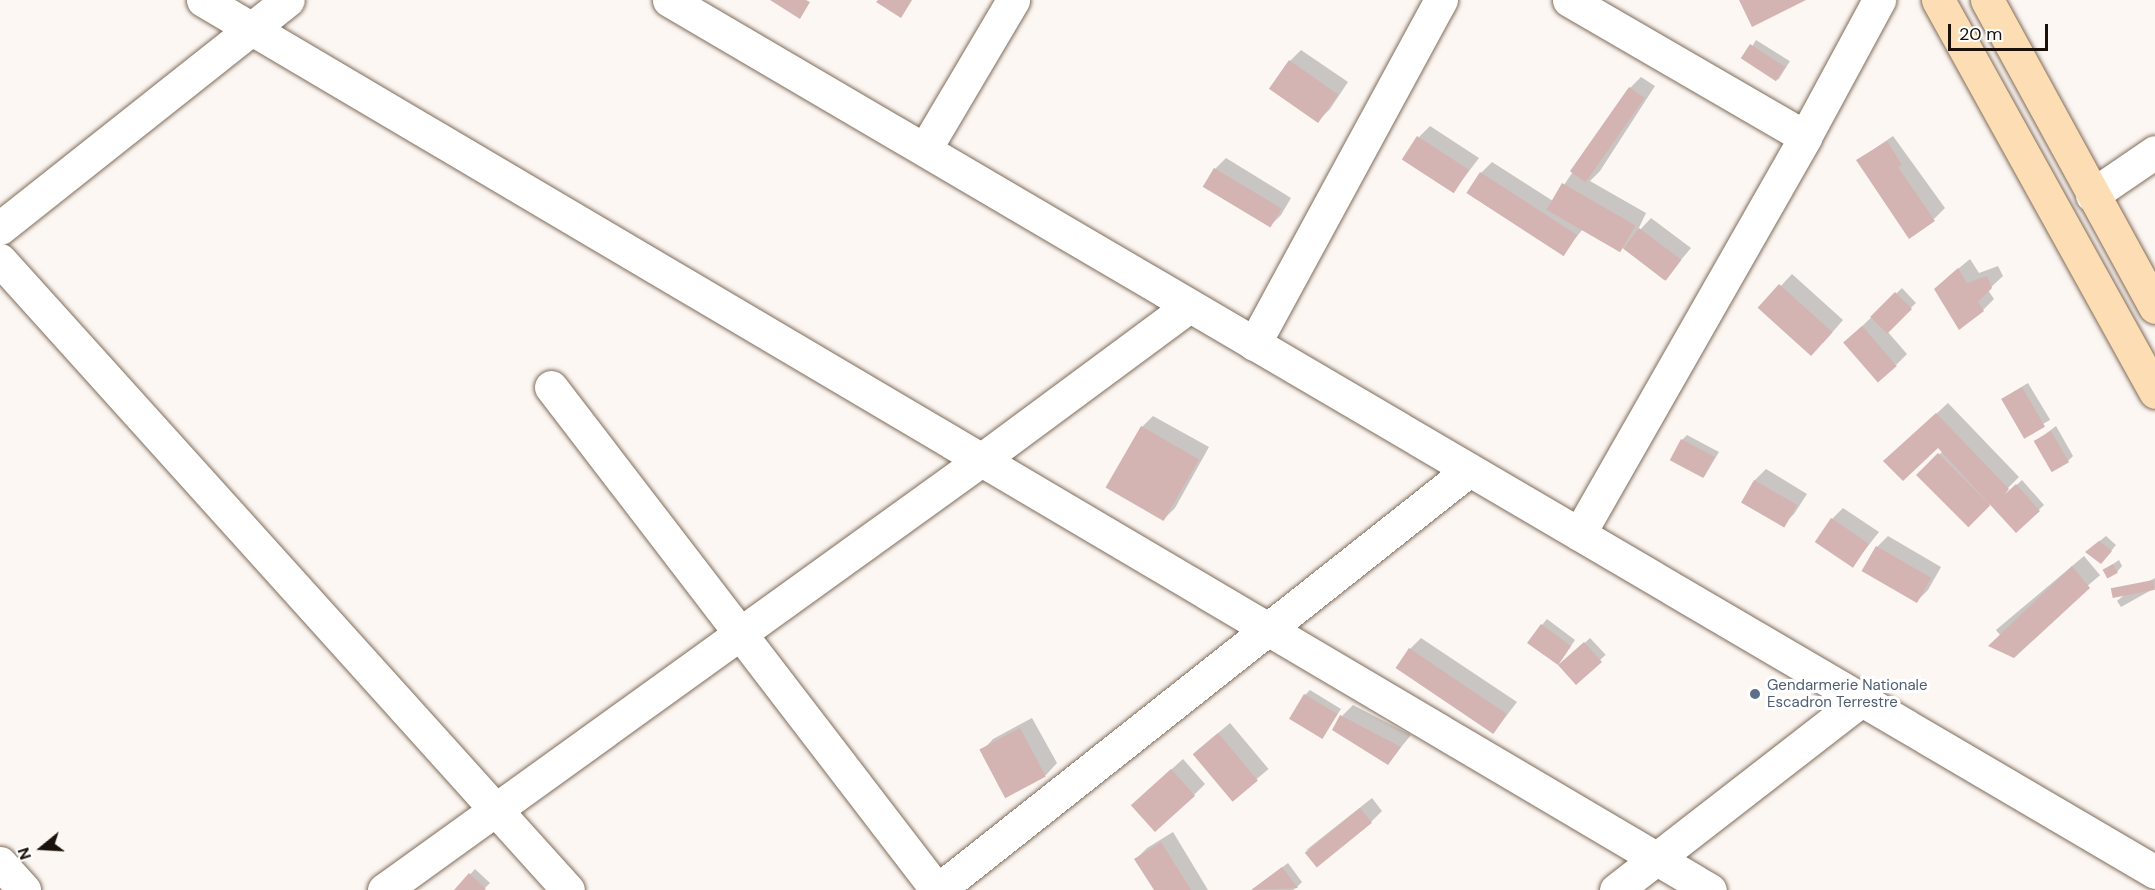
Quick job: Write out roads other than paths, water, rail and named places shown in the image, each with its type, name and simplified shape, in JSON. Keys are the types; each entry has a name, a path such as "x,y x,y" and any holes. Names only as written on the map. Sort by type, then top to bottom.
{"main road":[{"path":"1938,0 2155,392"},
{"path":"1987,0 2155,307"}],"street":[{"path":"203,0 1710,890"},
{"path":"0,228 288,0"},
{"path":"669,0 2155,872"},
{"path":"925,149 1013,0"},
{"path":"1254,344 1441,0"},
{"path":"1569,0 1805,137"},
{"path":"1579,534 1805,137 1879,0"},
{"path":"2092,195 2155,152"},
{"path":"0,260 568,890"},
{"path":"384,890 981,460 1189,306"},
{"path":"550,387 937,890 1469,470"},
{"path":"1616,890 1862,699"},
{"path":"0,863 24,890"}],"place":[{"name":"Gendarmerie Nationale Escadron Terrestre","path":"1755,694"}]}
